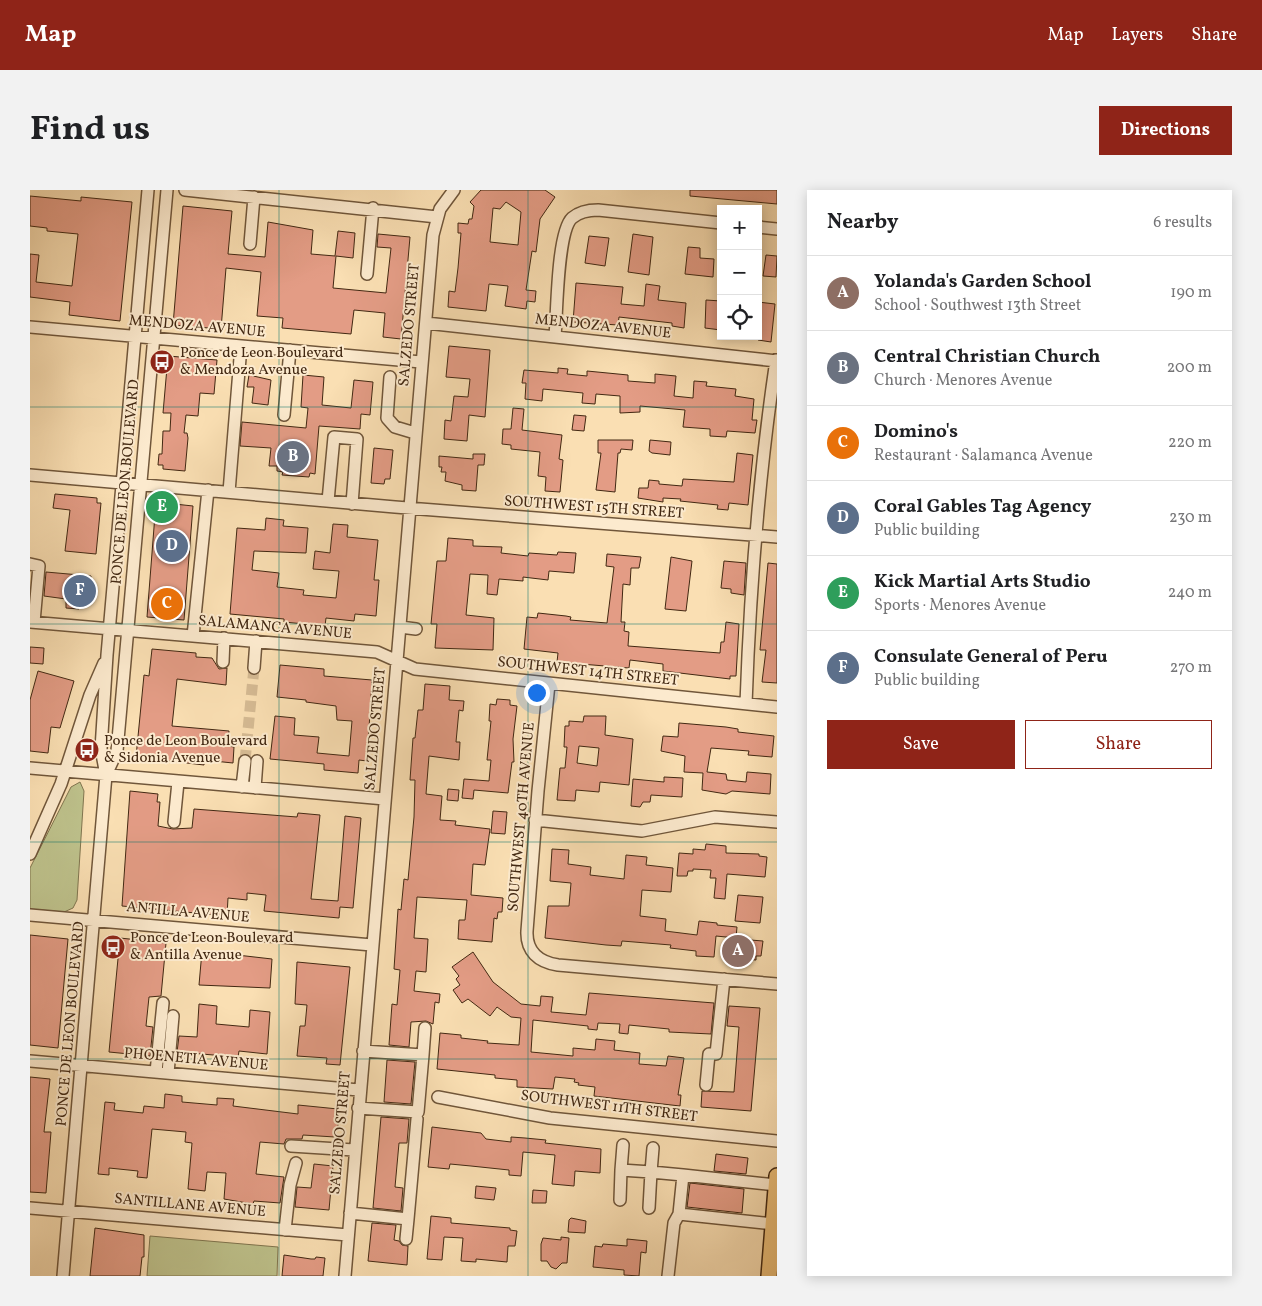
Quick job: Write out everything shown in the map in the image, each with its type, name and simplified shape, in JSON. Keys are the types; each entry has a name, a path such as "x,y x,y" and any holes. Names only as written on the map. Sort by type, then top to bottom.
{"main road":[{"path":"769,1276 777,1176"}],"street":[{"name":"PONCE DE LEON BOULEVARD","path":"63,1276 106,775 101,750 109,628 148,190"},
{"name":"PONCE DE LEON BOULEVARD","path":"106,775 117,751 167,190"},
{"path":"185,190 243,193 254,197 271,194 437,216"},
{"name":"SALZEDO STREET","path":"345,1276 359,1090 400,627 412,548 409,508 433,235 437,216 454,190"},
{"path":"250,244 254,197"},
{"path":"367,274 373,208"},
{"path":"555,337 563,243 566,229 573,217 584,212 598,210 717,223"},
{"path":"762,227 777,229"},
{"name":"MENDOZA AVENUE","path":"426,323 776,360"},
{"name":"MENDOZA AVENUE","path":"30,327 421,362"},
{"path":"229,492 241,346"},
{"path":"284,415 290,350"},
{"path":"746,704 756,535 764,442 776,360"},
{"path":"390,377 387,418 395,427 415,432"},
{"path":"328,501 334,437 357,439 352,504"},
{"name":"SOUTHWEST 15TH STREET","path":"30,475 352,504 777,536"},
{"path":"194,636 208,490"},
{"path":"30,564 39,566 32,622"},
{"name":"SALAMANCA AVENUE","path":"32,622 377,652 397,660"},
{"path":"400,627 416,629"},
{"path":"223,662 224,638"},
{"path":"254,668 256,641"},
{"path":"30,854 66,771 90,695 107,655"},
{"name":"SOUTHWEST 14TH STREET","path":"397,660 415,669 777,707"},
{"name":"SOUTHWEST 40TH AVENUE","path":"549,684 535,820 527,931 527,943 532,952 545,961 558,964 724,979"},
{"path":"242,787 251,761 254,788"},
{"path":"30,768 386,799"},
{"path":"174,822 178,782"},
{"path":"535,820 642,831 715,817 777,822"},
{"name":"ANTILLA AVENUE","path":"30,915 372,945"},
{"path":"706,1085 710,1054 716,1054 724,979 777,984"},
{"path":"156,1072 163,1004"},
{"path":"168,1073 173,1016"},
{"path":"358,1108 418,1112 425,1028"},
{"path":"363,1051 423,1055"},
{"name":"PHOENETIA AVENUE","path":"30,1061 359,1090"},
{"name":"SOUTHWEST 11TH STREET","path":"438,1097 550,1118 777,1140"},
{"path":"406,1239 417,1119"},
{"path":"620,1200 623,1145"},
{"path":"291,1146 354,1150"},
{"path":"649,1208 653,1148"},
{"path":"285,1230 290,1186 296,1163"},
{"path":"621,1170 776,1185"},
{"path":"668,1276 674,1223 679,1214 682,1175"},
{"name":"SANTILLANE AVENUE","path":"30,1208 348,1235"},
{"path":"350,1213 408,1219"},
{"path":"679,1214 773,1224"}],"green space":[{"path":"80,782 84,791 77,900 73,908 64,912 30,909 30,868 71,787"},
{"path":"150,1236 278,1247 277,1276 147,1276"}],"building":[{"path":"481,190 545,190 555,197 540,219 536,252 532,251 526,290 536,291 535,302 527,301 526,309 505,306 508,286 489,284 486,311 448,307 449,291 455,292 458,268 461,233 458,233 458,223 468,224 469,219 472,219 474,206 470,202","holes":["506,202 521,212 518,245 490,242 493,208 500,209"]},
{"path":"690,190 777,190 777,204 690,196"},
{"path":"30,196 81,201 81,197 132,202 120,321 69,315 70,302 30,297 30,254 39,255 36,282 72,286 78,234 47,231 47,228 30,226"},
{"path":"183,206 232,211 228,254 265,257 268,222 313,230 311,254 335,256 338,231 355,233 353,258 336,256 333,288 386,293 391,248 377,247 378,234 410,237 401,339 383,337 385,313 354,310 351,334 282,328 283,318 257,316 261,272 226,268 221,329 173,325"},
{"path":"633,234 653,237 649,275 628,272"},
{"path":"589,236 609,238 605,266 585,263"},
{"path":"688,247 700,248 700,258 714,259 713,277 685,274"},
{"path":"766,255 777,256 776,277 763,276"},
{"path":"576,283 623,287 621,304 644,306 646,284 660,286 658,300 686,303 684,328 672,326 672,323 619,317 618,325 573,322"},
{"path":"706,300 717,301 717,330 705,328"},
{"path":"762,302 775,304 771,342 758,340 762,340"},
{"path":"449,346 490,350 485,417 469,415 467,441 444,439 445,420 451,421 454,396 468,397 470,379 446,377"},
{"path":"168,356 217,360 214,394 200,393 198,416 186,415 184,433 187,433 188,438 185,471 163,469 163,465 158,465 159,454 162,454 163,431 170,431 171,413 163,413"},
{"path":"558,368 568,369 567,374 587,376 587,371 628,375 628,381 655,383 655,374 676,376 674,396 693,398 694,381 707,382 706,386 736,389 735,396 754,399 752,420 757,420 755,433 727,431 726,437 710,436 710,429 683,427 685,410 640,406 640,412 620,413 620,396 596,394 595,404 582,403 583,393 543,389 542,401 525,399 526,383 522,383 524,370 558,373"},
{"path":"249,375 271,380 268,405 252,403 254,387 247,387"},
{"path":"303,375 324,377 322,405 351,408 354,380 373,382 370,415 361,414 360,429 319,426 315,474 310,473 309,477 282,475 283,472 277,471 277,466 269,466 271,448 240,446 242,422 306,428 308,408 301,407"},
{"path":"513,408 524,409 522,430 562,435 559,459 563,460 560,492 545,491 546,477 538,476 540,452 511,449 511,445 502,444 503,429 511,429"},
{"path":"574,415 586,416 584,431 572,430"},
{"path":"598,440 633,440 632,450 621,449 620,453 618,453 615,492 596,490 601,453 598,453"},
{"path":"650,440 671,442 670,455 649,451"},
{"path":"374,448 393,450 390,479 385,479 384,484 371,483"},
{"path":"737,453 753,455 748,505 729,503 728,510 717,509 718,505 680,501 681,499 663,498 663,502 638,498 639,488 648,488 649,480 659,481 659,484 682,486 683,479 734,482"},
{"path":"473,454 485,454 484,465 478,465 476,491 462,490 462,485 445,481 446,472 441,472 442,467 439,467 439,456 473,459"},
{"path":"55,494 97,498 97,503 101,503 96,554 65,551 70,510 53,508"},
{"path":"156,502 193,506 184,620 147,617"},
{"path":"266,518 284,520 283,526 308,528 306,553 254,551 252,570 279,573 277,587 304,590 303,595 336,598 339,571 313,569 315,551 330,553 333,524 348,525 347,537 378,540 374,580 379,580 376,616 355,614 354,621 326,618 325,626 284,622 284,619 230,614 237,528 265,530"},
{"path":"448,538 473,540 473,546 502,547 501,553 528,556 529,553 557,555 558,552 576,553 574,573 549,571 548,580 523,577 523,581 499,579 497,595 487,594 488,575 470,574 466,615 494,618 493,650 435,648 437,624 431,624 437,561 446,561"},
{"path":"607,554 641,557 639,568 631,568 630,585 623,584 621,622 625,622 624,631 629,632 628,646 720,653 721,642 724,642 726,622 739,624 736,676 730,676 730,679 663,671 663,664 630,660 629,668 557,662 558,653 524,649 527,617 537,618 538,613 571,617 570,620 607,623 614,567 606,566"},
{"path":"671,557 692,561 686,611 665,609"},
{"path":"724,561 746,563 744,595 731,593 731,589 721,588"},
{"path":"768,563 777,564 777,683 762,682 766,650 760,650"},
{"path":"46,572 91,576 88,601 80,600 79,609 66,608 66,599 44,596"},
{"path":"30,647 44,648 43,664 30,663"},
{"path":"152,649 196,653 196,657 212,658 219,669 227,668 226,685 177,679 172,726 229,731 228,746 234,747 233,763 204,760 204,765 136,757 144,675 149,676"},
{"path":"280,665 324,669 324,676 372,680 367,761 359,760 358,773 324,770 324,764 270,759 275,716 295,718 294,735 319,737 317,753 349,756 352,721 337,720 336,706 277,697"},
{"path":"38,671 74,681 60,728 51,727 48,753 30,751 30,700"},
{"path":"425,684 450,686 449,700 464,701 463,711 459,710 456,742 460,742 459,760 429,756 426,794 442,796 440,820 456,821 455,825 490,829 485,865 473,864 471,895 503,898 502,912 498,912 497,919 494,918 492,942 458,939 459,920 465,920 467,900 417,897 414,938 428,939 426,972 416,971 414,991 440,994 439,1003 435,1002 433,1024 426,1021 411,1022 409,1047 389,1045 392,1004 397,1005 400,970 394,969 398,909 401,910 404,879 408,880 414,817 415,780 410,780 413,738 415,738 418,710 423,710"},
{"path":"497,699 510,700 510,705 517,706 513,739 514,762 512,762 508,793 474,790 473,799 462,798 464,779 489,781 491,760 487,760 491,721 489,721 490,704 496,705"},
{"path":"584,716 606,716 605,735 633,739 629,785 600,782 599,792 576,790 575,801 557,800 560,768 565,768 567,747 564,747 565,726 569,726 569,721 583,722","holes":["579,746 599,748 597,766 577,763"]},
{"path":"679,723 726,727 738,729 738,732 774,736 772,757 748,755 749,751 711,748 707,772 726,774 727,780 746,782 747,772 771,774 770,794 732,791 726,794 702,790 703,773 684,772 685,756 661,751 663,736 678,737"},
{"path":"664,777 683,778 682,797 651,795 650,802 643,802 640,807 631,806 633,779 664,782"},
{"path":"448,789 459,790 458,801 447,800"},
{"path":"130,791 158,794 157,802 160,802 158,826 173,829 192,828 194,809 297,817 298,813 320,815 311,899 338,901 345,816 361,818 353,908 340,907 339,918 264,911 266,895 247,893 247,900 228,898 227,916 122,906"},
{"path":"493,811 507,812 505,834 491,833"},
{"path":"706,844 726,846 726,853 759,854 759,856 767,857 765,877 727,874 725,899 714,898 716,878 710,878 711,870 693,869 693,871 688,871 687,876 677,876 679,853 693,854 693,849 705,850"},
{"path":"552,849 569,850 568,864 591,867 590,875 624,879 626,855 647,857 646,865 673,868 671,892 642,890 640,916 666,919 665,931 697,935 699,921 737,927 736,938 716,936 714,957 696,956 696,951 670,948 671,945 622,941 621,946 545,938 548,906 569,906 571,883 550,881"},
{"path":"738,895 763,897 760,923 735,921"},
{"path":"30,935 68,939 58,1048 30,1045"},
{"path":"120,938 166,943 161,996 149,997 146,1026 153,1027 150,1056 109,1052"},
{"path":"738,939 763,941 761,956 756,956 756,960 742,959 743,955 737,954"},
{"path":"202,951 272,959 270,988 199,985"},
{"path":"473,952 493,982 521,1004 540,1006 541,996 553,997 551,1012 586,1015 589,993 714,1003 711,1034 669,1032 669,1029 629,1025 628,1034 619,1033 620,1024 598,1023 597,1030 588,1029 588,1026 533,1020 531,1052 573,1056 573,1048 595,1050 596,1039 615,1041 614,1050 640,1053 639,1064 666,1066 668,1056 684,1058 678,1095 681,1095 680,1106 594,1096 595,1087 578,1085 579,1083 574,1082 575,1079 555,1077 553,1089 517,1087 517,1080 495,1078 495,1075 437,1069 440,1033 461,1035 461,1038 488,1041 487,1043 519,1045 521,1018 511,1017 497,1007 490,1016 468,999 462,1003 453,990 460,985 456,979 459,976 452,967"},
{"path":"297,962 350,967 340,1065 326,1064 327,1058 297,1056 300,1026 305,1026 307,1005 295,1004"},
{"path":"199,1004 217,1006 216,1024 249,1027 250,1010 270,1012 267,1054 239,1051 238,1057 177,1052 179,1036 197,1037"},
{"path":"729,1006 760,1008 751,1111 701,1107 702,1091 734,1092 739,1027 727,1026"},
{"path":"387,1060 415,1062 411,1104 384,1102"},
{"path":"30,1077 50,1079 44,1132 51,1132 46,1193 30,1192"},
{"path":"165,1094 182,1096 182,1102 217,1105 217,1098 234,1099 233,1106 298,1114 298,1105 338,1109 338,1129 335,1129 335,1137 303,1135 302,1139 286,1139 284,1144 260,1142 256,1174 284,1177 280,1203 254,1201 253,1204 224,1199 226,1173 207,1172 205,1191 188,1189 192,1143 185,1142 186,1132 152,1129 147,1178 137,1177 138,1171 109,1168 109,1175 98,1174 105,1102 115,1103 114,1110 143,1113 144,1106 164,1108"},
{"path":"381,1117 409,1119 407,1143 399,1143 395,1187 403,1188 401,1211 373,1208"},
{"path":"432,1127 481,1133 486,1139 511,1142 511,1137 525,1138 546,1140 545,1143 601,1149 600,1173 575,1171 574,1186 552,1184 555,1155 523,1152 521,1176 509,1175 509,1170 471,1166 450,1164 449,1169 428,1167"},
{"path":"716,1154 748,1158 746,1174 714,1171"},
{"path":"314,1164 333,1166 329,1210 295,1207 297,1187 311,1188"},
{"path":"690,1183 744,1189 742,1213 687,1207"},
{"path":"476,1186 496,1188 494,1200 475,1198"},
{"path":"533,1190 547,1191 546,1203 532,1203"},
{"path":"431,1216 451,1218 451,1223 510,1228 510,1230 517,1231 515,1246 508,1246 507,1262 476,1259 476,1262 461,1261 463,1238 444,1237 442,1260 427,1259"},
{"path":"571,1218 586,1221 585,1233 568,1232 569,1220"},
{"path":"372,1223 396,1225 394,1240 408,1246 407,1265 368,1261"},
{"path":"95,1228 144,1235 144,1257 142,1257 140,1276 90,1276"},
{"path":"561,1237 569,1238 567,1263 562,1263 556,1269 551,1267 547,1261 541,1261 541,1244 543,1238 561,1240"},
{"path":"627,1239 647,1241 646,1253 641,1252 639,1276 624,1275 624,1270 593,1267 595,1246 602,1247 603,1244 627,1246"},
{"path":"284,1255 311,1259 316,1257 325,1258 323,1276 282,1276"}],"tunnel":[{"path":"245,761 254,668"}],"place":[{"name":"Ponce de Leon Boulevard & Mendoza Avenue","path":"162,362"},
{"name":"Central Christian Church","path":"293,457"},
{"name":"Kick Martial Arts Studio","path":"162,507"},
{"name":"Coral Gables Tag Agency","path":"172,546"},
{"name":"Consulate General of Peru","path":"80,591"},
{"name":"Domino's","path":"167,604"},
{"name":"Ponce de Leon Boulevard & Sidonia Avenue","path":"87,750"},
{"name":"Ponce de Leon Boulevard & Antilla Avenue","path":"113,947"},
{"name":"Yolanda's Garden School","path":"738,951"}]}
